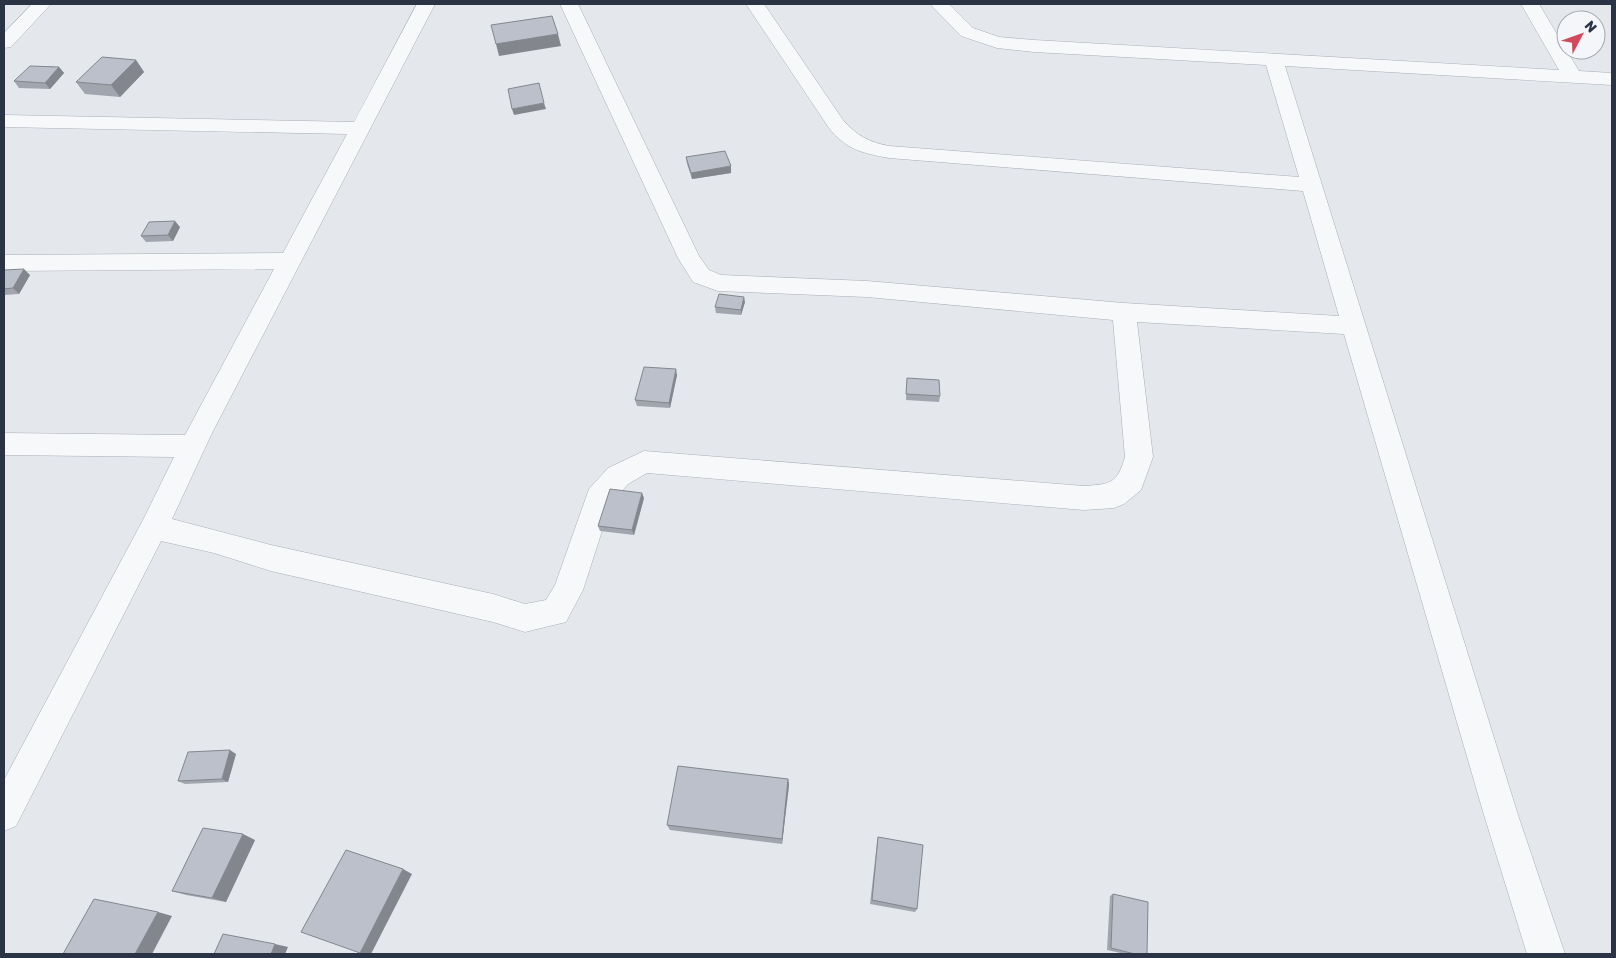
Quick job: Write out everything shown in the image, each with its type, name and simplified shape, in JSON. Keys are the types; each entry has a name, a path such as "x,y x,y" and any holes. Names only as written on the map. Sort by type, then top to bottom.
{"street":[{"path":"4,43 42,4"},
{"path":"4,814 154,527 193,446 289,261 426,4"},
{"path":"569,4 689,258 701,276 718,283 867,289 1124,312 1356,326"},
{"path":"754,4 841,131 847,138 863,147 889,152 1312,185"},
{"path":"939,4 967,32 997,42 1034,46 1612,79"},
{"path":"1530,4 1573,77"},
{"path":"1274,60 1356,326 1498,806 1546,954"},
{"path":"4,121 359,128"},
{"path":"4,262 289,261"},
{"path":"154,527 214,541 271,558 493,608 525,618 555,612 568,590 599,497 618,476 644,462 1084,498 1114,496 1131,482 1139,457 1124,312"},
{"path":"4,444 193,446"}],"building":[{"path":"552,16 558,34 496,44 491,25"},
{"path":"102,57 136,60 111,85 76,82"},
{"path":"30,66 59,67 45,83 14,81"},
{"path":"539,83 544,103 512,109 508,89"},
{"path":"725,151 731,166 691,173 686,157"},
{"path":"175,221 168,235 141,236 149,222"},
{"path":"24,269 13,288 4,289 4,270"},
{"path":"719,294 744,297 741,310 715,307"},
{"path":"644,367 676,369 669,403 635,400"},
{"path":"907,378 939,380 940,396 906,394"},
{"path":"610,489 642,493 632,530 598,526"},
{"path":"230,750 222,779 178,781 188,752"},
{"path":"678,766 788,779 782,839 667,825"},
{"path":"203,828 243,834 212,898 172,891"},
{"path":"878,837 923,845 917,909 872,900"},
{"path":"346,850 403,869 360,953 301,932"},
{"path":"1113,894 1148,902 1147,954 1135,954 1111,948"},
{"path":"94,899 158,912 135,954 63,954"},
{"path":"223,934 275,944 271,954 214,954"}]}
